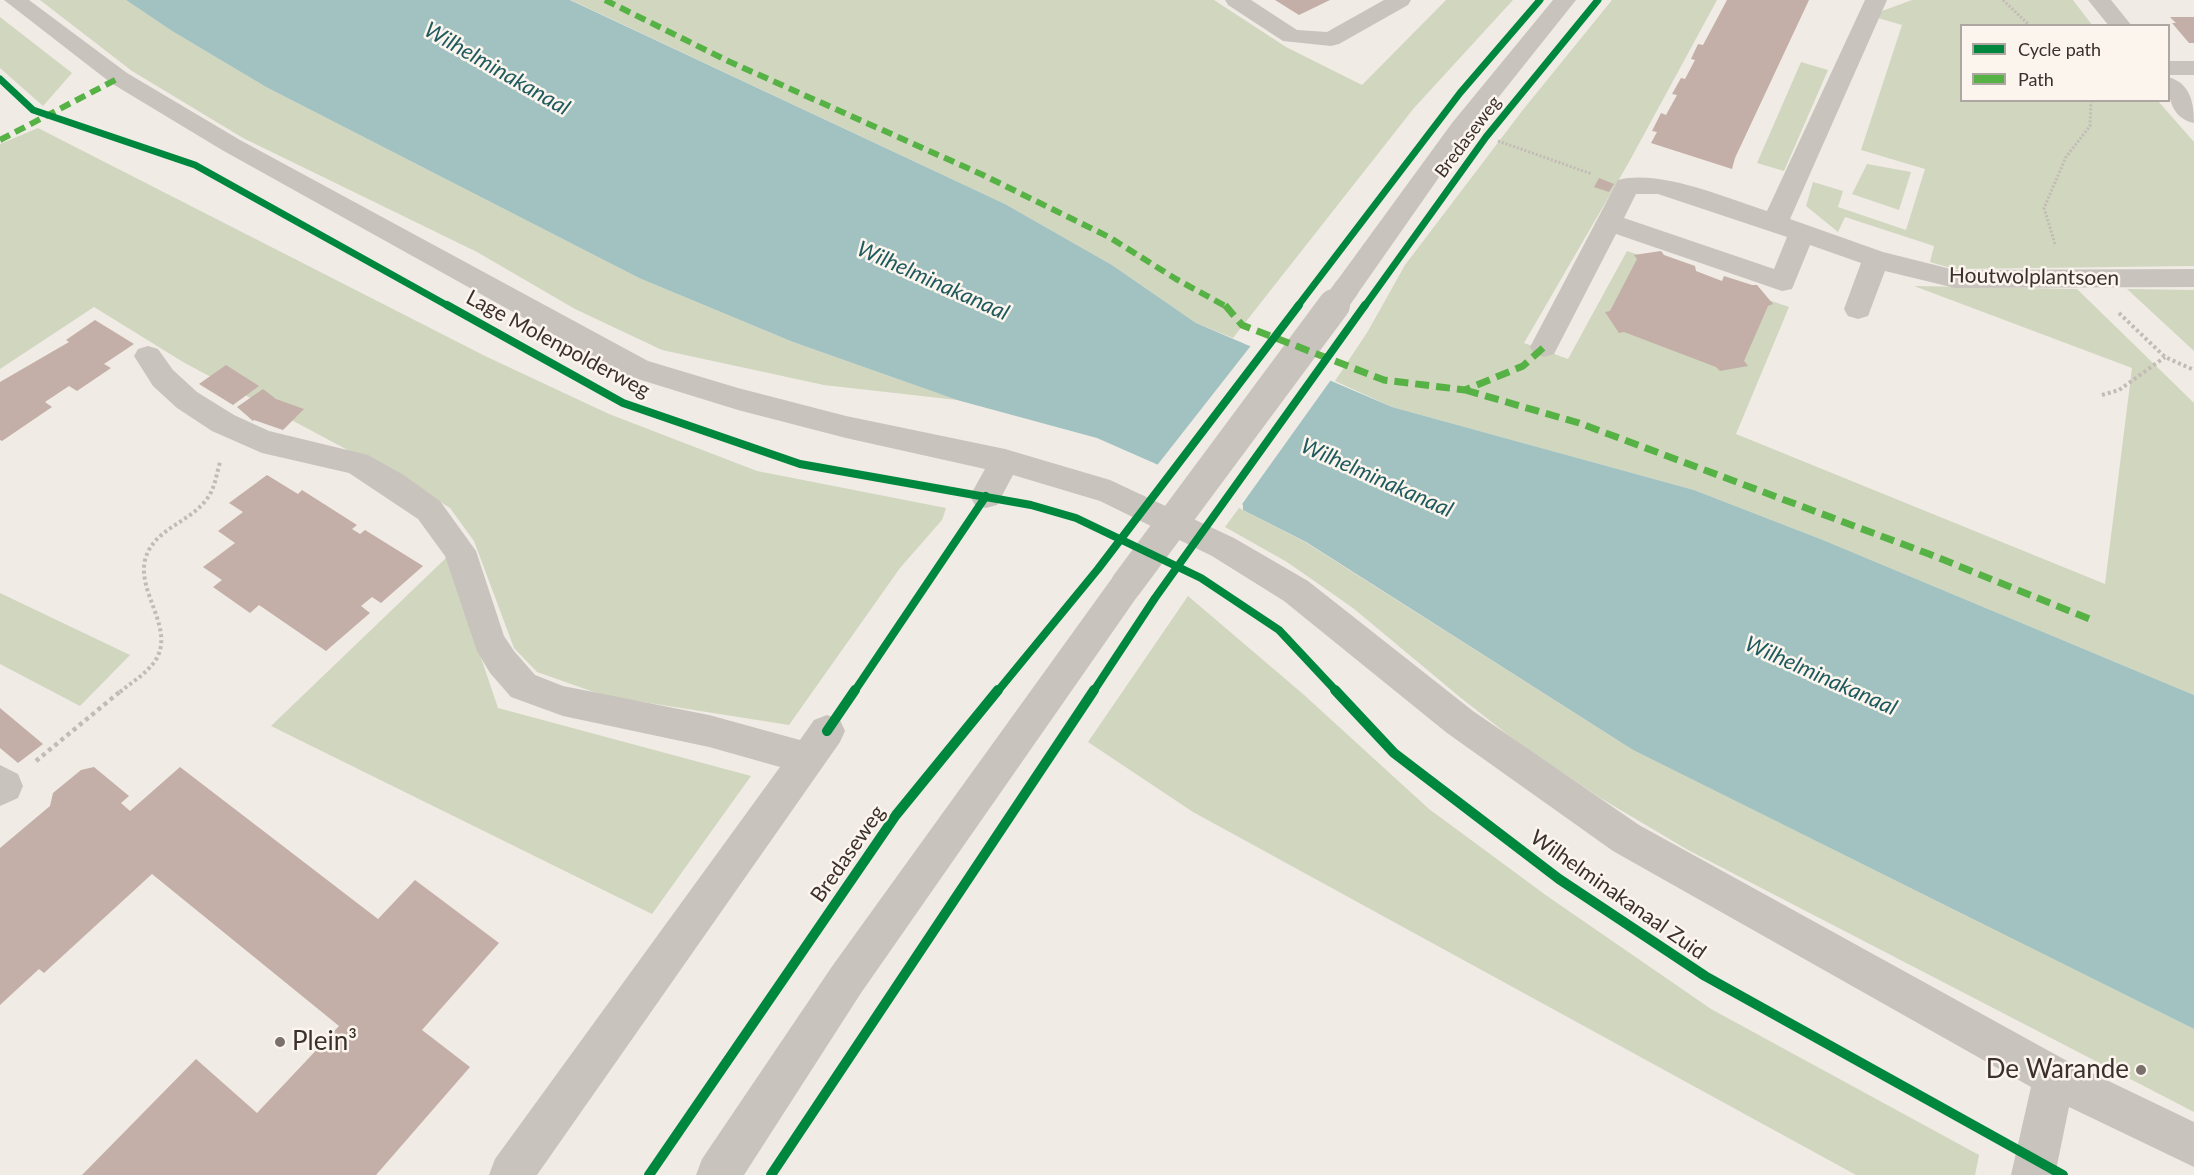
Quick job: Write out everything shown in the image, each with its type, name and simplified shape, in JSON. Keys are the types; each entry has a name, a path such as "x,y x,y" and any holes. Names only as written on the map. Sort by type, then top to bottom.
{"street":[{"name":"Lage Molenpolderweg","path":"15,0 119,78 221,138 638,369 835,424 1005,461 1110,492 1223,547 1296,591 1460,722 1626,838 2054,1077"},
{"path":"1236,0 1291,36 1331,39 1400,0"},
{"name":"Bredaseweg","path":"718,1175 847,979 1127,584 1346,289 1461,128 1565,0"},
{"path":"1775,223 1876,0"},
{"path":"2099,0 2119,24"},
{"path":"2170,68 2194,68"},
{"path":"2170,85 2194,116"},
{"path":"1544,347 1627,186"},
{"name":"Houtwolplantsoen","path":"1627,186 1660,186 1803,232 1876,259 1955,279 2194,278"},
{"path":"1609,222 1782,282 1803,232"},
{"path":"1858,309 1876,259"},
{"path":"148,356 162,378 187,399 223,423 262,441 357,463 391,483 429,510 460,551 489,641 502,662 523,686 563,701 709,731 817,745 512,1175"},
{"path":"986,496 1005,461"},
{"path":"2033,1175 2054,1077 2194,1145"}],"path":[{"path":"2003,0 2028,24"},
{"path":"2091,102 2090,126 2066,158 2044,208 2056,246 2081,278 2165,357 2194,370"},
{"path":"1461,128 1627,186"},
{"path":"2102,395 2119,390 2165,357"},
{"path":"2,786 147,670 158,656 158,626 143,578 145,558 159,537 199,508 211,493 221,455 241,431"}],"green space":[{"path":"40,0 126,0 172,31 266,87 639,278 793,342 957,400 824,385 662,350 575,309 477,252 243,138 132,71"},
{"path":"571,0 1214,0 1286,47 1362,85 1446,0 1513,0 1414,108 1233,338 1196,323 1112,265 1005,204"},
{"path":"1612,0 1717,0 1629,162 1524,343 1568,359 1627,251 1789,307 1736,434 2105,584 2132,368 1914,286 2077,289 2194,403 2194,695 1823,540 1694,490 1392,407 1335,381 1368,331 1405,265 1522,111"},
{"path":"1912,0 2073,0 2091,24 1960,24 1960,102 2159,102 2194,142 2194,266 1954,269 1930,262 1934,246 1845,217 1838,232 1806,206 1813,182 1843,191 1838,207 1906,230 1925,169 1861,150 1902,25 1878,18 1882,11"},
{"path":"0,17 72,73 43,106 0,68"},
{"path":"1801,62 1828,70 1784,171 1757,163"},
{"path":"38,128 485,356 609,414 757,471 946,508 942,520 900,568 789,725 605,696 537,672 514,648 474,541 450,508 415,486 183,362 94,307 0,369 0,144"},
{"path":"1867,164 1911,172 1899,210 1852,194"},
{"path":"2127,289 2194,290 2194,351"},
{"path":"1239,508 1305,542 1633,750 2194,1029 2194,1112 1688,850 1602,799 1521,745 1353,608 1287,562 1225,527"},
{"path":"447,557 498,708 751,776 652,914 271,726"},
{"path":"0,593 130,655 80,706 0,664"},
{"path":"1188,596 1303,694 1429,809 1547,896 1711,1009 1979,1155 1975,1175 1856,1175 1193,812 1088,742"}],"water":[{"name":"Wilhelminakanaal","path":"126,0 570,0 1005,204 1112,265 1196,323 1392,407 1694,490 1823,540 2194,695 2194,1029 1633,750 1306,542 1243,510 1243,505 1238,500 1097,438 957,400 793,342 639,278 266,87 172,31"}],"pier":[{"path":"1253,343 1333,377 1240,507 1236,503 1155,468"}],"building":[{"path":"1275,0 1330,0 1299,15"},
{"path":"1727,0 1809,0 1735,158 1732,169 1651,143 1657,132 1652,131 1661,113 1666,115 1677,95 1672,94 1681,78 1685,79 1695,60 1691,59 1698,44 1703,45"},
{"path":"2170,17 2194,17 2194,43 2189,43 2172,23 2176,23"},
{"path":"1599,178 1614,184 1609,192 1594,187"},
{"path":"1661,251 1664,255 1695,266 1696,271 1722,281 1724,276 1757,285 1773,304 1768,306 1744,361 1748,366 1720,371 1716,367 1624,332 1619,333 1605,312 1610,311 1637,259 1634,255"},
{"path":"95,320 134,344 104,364 111,368 77,391 69,386 45,402 52,407 2,441 0,440 0,382 69,342 66,340"},
{"path":"226,365 259,386 233,405 199,384"},
{"path":"263,389 276,399 304,409 283,430 253,421 237,407"},
{"path":"267,475 298,494 302,490 357,525 352,529 360,534 365,530 423,566 381,603 372,597 361,606 370,613 326,651 259,605 250,613 213,587 222,580 203,567 235,543 218,531 243,512 229,503"},
{"path":"0,708 43,744 18,763 0,748"},
{"path":"94,767 129,796 121,803 130,811 180,767 378,919 415,880 499,943 422,1030 470,1067 376,1175 82,1175 196,1059 257,1113 339,1026 152,874 44,973 39,969 0,1005 0,848 50,806 53,793 81,770"}],"marked path":[{"path":"605,0 728,61 983,175 1109,237 1176,279 1226,306 1242,325 1384,380 1465,390 1523,366 1544,347"},
{"path":"0,140 119,78"},
{"path":"1465,390 1579,423 1929,554 2092,620"}],"cycle path":[{"path":"649,1175 896,815 1098,569 1460,93 1540,0"},
{"path":"771,1175 1155,598 1486,137 1598,0"},
{"name":"Wilhelminakanaal Zuid","path":"0,79 33,110 195,165 623,403 800,464 1031,505 1076,518 1201,578 1279,630 1394,753 1559,879 1705,976 2063,1175"},
{"path":"827,731 986,496"}],"place":[{"name":"Plein³","path":"280,1042"},
{"name":"De Warande","path":"2141,1070"}]}
